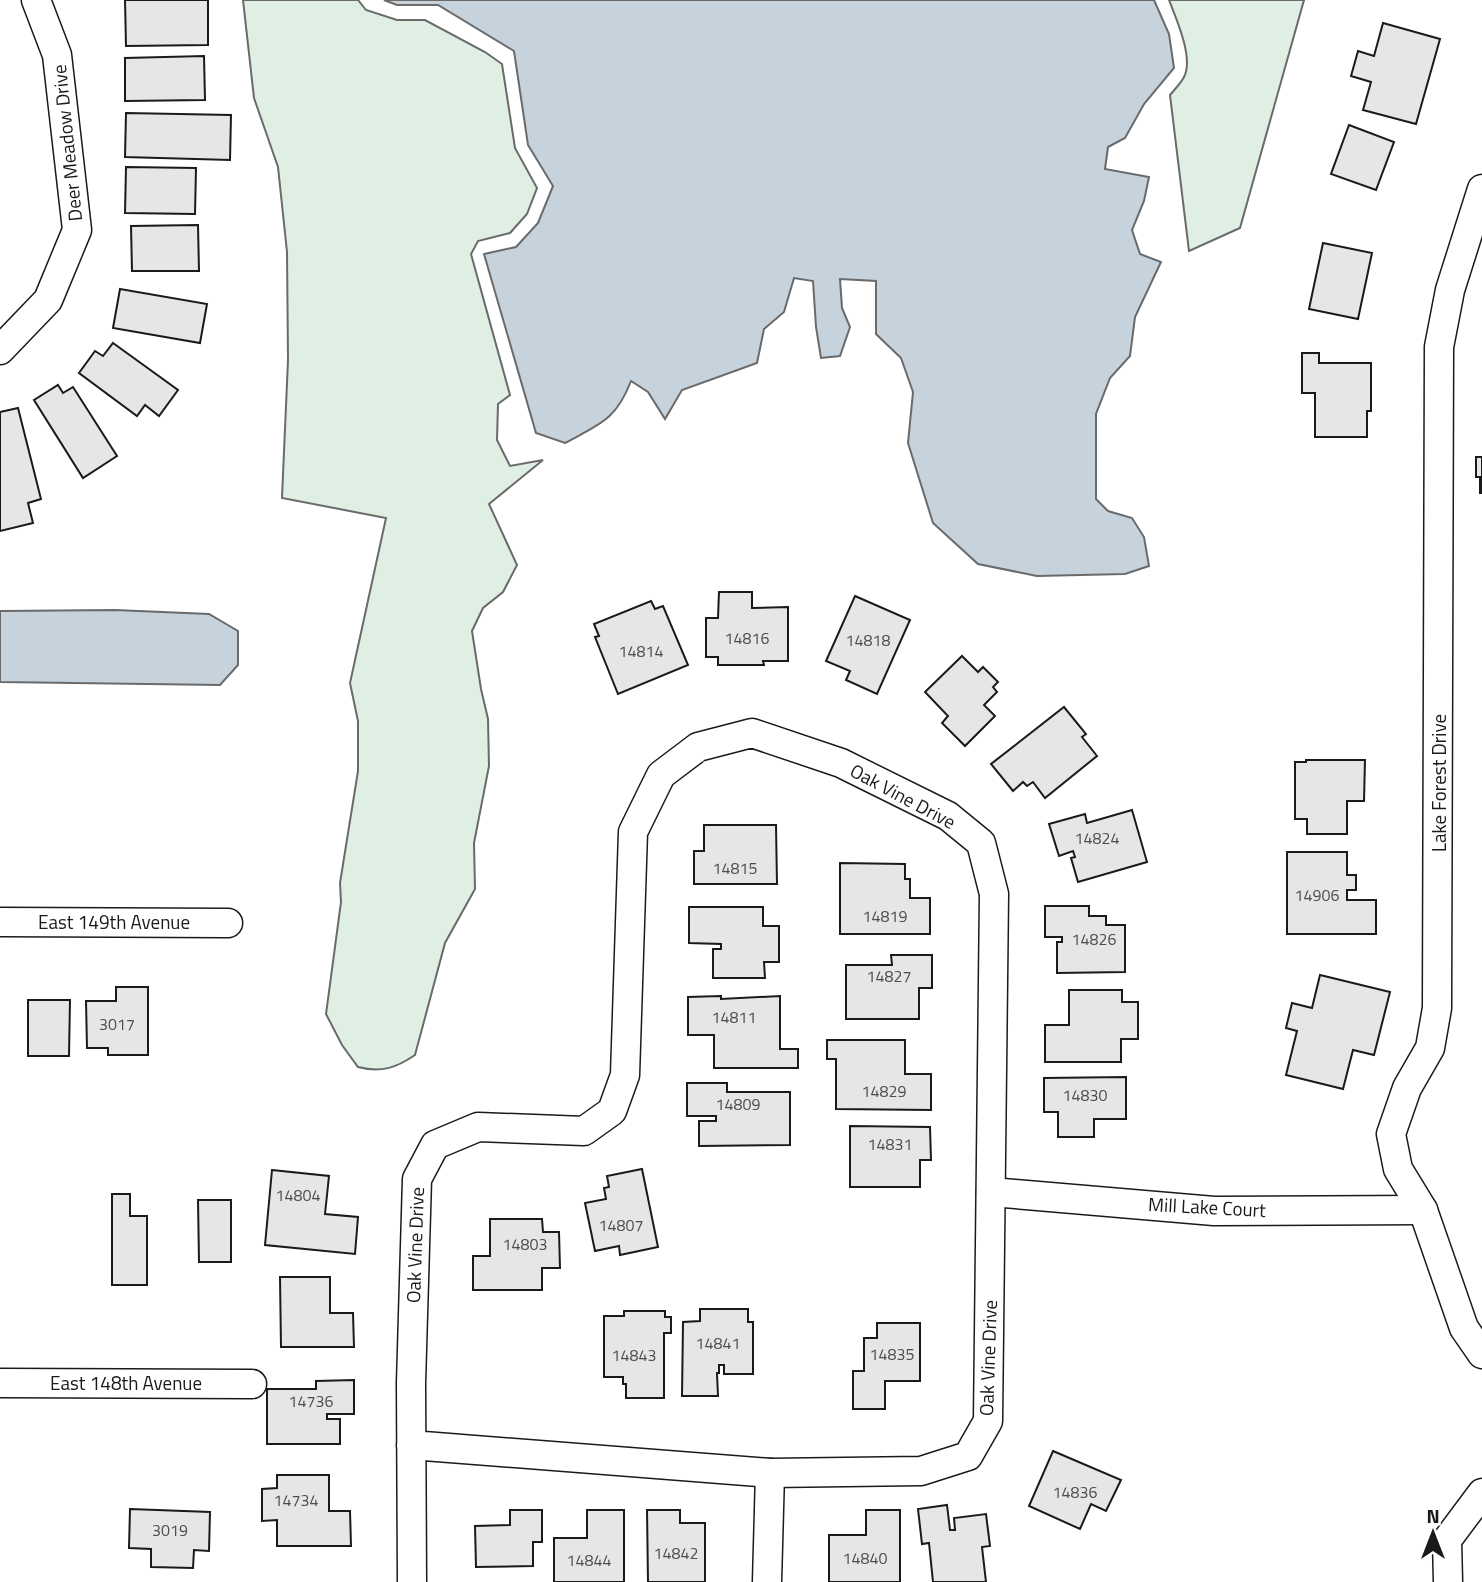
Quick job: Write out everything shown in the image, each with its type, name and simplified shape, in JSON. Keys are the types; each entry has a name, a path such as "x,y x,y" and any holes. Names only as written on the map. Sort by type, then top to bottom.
{"street":[{"name":"Deer Meadow Drive","path":"0,349 48,300 77,230 57,55 36,0"},
{"name":"Lake Forest Drive","path":"1482,189 1450,290 1439,347 1437,1008 1430,1048 1407,1088 1391,1134 1398,1169 1423,1210 1465,1328 1482,1354"},
{"name":"Oak Vine Drive","path":"411,1446 770,1473 921,1471 968,1456 988,1421 994,894 981,843 948,816 900,792 841,764 752,733 698,747 661,775 633,831 625,1075 612,1111 584,1131 478,1127 435,1145 417,1180 411,1446 412,1582"},
{"name":"East 149th Avenue","path":"0,922 228,923"},
{"name":"Mill Lake Court","path":"991,1192 1214,1211 1423,1210"},
{"name":"East 148th Avenue","path":"0,1383 252,1384"},
{"path":"767,1582 770,1473"},
{"path":"1448,1582 1447,1540 1482,1493"}],"green space":[{"path":"243,0 358,0 366,10 397,20 425,20 485,52 502,64 515,148 537,188 527,214 510,233 478,241 471,254 510,395 498,404 497,440 510,466 543,460 489,504 517,565 503,592 483,608 472,631 488,719 489,766 474,843 475,889 445,943 415,1055 395,1066 381,1069 358,1067 342,1045 326,1014 341,902 340,883 358,771 358,721 350,683 386,518 282,498 288,360 287,252 278,167 254,98"},
{"path":"1169,0 1304,0 1240,228 1189,251 1170,95 1184,77 1187,59 1183,38"}],"shaded area":[{"path":"384,0 1154,0 1169,34 1174,68 1144,104 1125,138 1108,147 1105,169 1149,177 1144,201 1132,230 1140,254 1161,262 1135,317 1130,356 1110,378 1096,414 1096,499 1108,511 1132,518 1144,537 1149,566 1125,574 1037,576 978,564 933,523 908,443 913,392 901,358 876,334 876,281 840,279 842,308 850,327 840,356 821,358 813,281 794,278 784,312 764,329 757,363 682,390 665,419 648,392 631,381 613,413 588,431 565,443 536,433 484,254 516,247 538,223 553,186 528,145 514,51 438,5 397,5"},
{"path":"115,610 209,614 238,631 238,665 220,685 0,682 0,611"}],"building":[{"path":"125,0 208,0 208,45 126,46"},
{"path":"1383,23 1440,39 1416,124 1363,110 1371,82 1351,76 1358,51 1374,56"},
{"path":"204,56 205,100 125,101 125,58"},
{"path":"126,113 231,115 230,160 125,157"},
{"path":"1349,125 1394,142 1376,190 1331,174"},
{"path":"126,167 196,168 195,214 125,213"},
{"path":"198,225 199,271 132,271 131,226"},
{"path":"1323,243 1372,253 1358,319 1309,309"},
{"path":"120,289 207,304 200,343 113,328"},
{"path":"113,343 178,390 159,416 145,405 137,416 79,373 95,351 103,356"},
{"path":"1302,353 1319,353 1319,363 1371,363 1371,411 1367,411 1367,437 1315,437 1315,393 1302,393"},
{"path":"58,385 63,393 73,387 117,456 83,478 34,400"},
{"path":"18,408 41,499 28,503 33,523 0,531 0,412"},
{"path":"1476,457 1482,457 1482,493 1480,477 1476,477"},
{"path":"719,592 752,592 752,608 788,607 788,661 763,661 764,665 718,665 718,657 706,657 706,618 718,618"},
{"path":"855,596 910,620 877,694 846,680 850,671 826,661"},
{"path":"651,601 655,609 663,606 688,665 618,694 595,637 599,636 594,624"},
{"path":"962,656 978,672 983,667 998,682 993,687 997,692 984,705 995,716 965,746 942,723 948,716 925,692"},
{"path":"1064,707 1086,734 1082,737 1097,756 1045,798 1033,782 1027,786 1023,782 1013,791 991,764"},
{"path":"1365,760 1364,801 1347,801 1347,834 1307,834 1307,819 1295,819 1295,762"},
{"path":"1132,810 1147,862 1078,882 1071,858 1075,857 1073,851 1059,856 1049,824 1085,814 1087,823"},
{"path":"704,825 776,825 777,884 694,884 694,851 704,851"},
{"path":"1287,852 1347,852 1347,875 1356,875 1356,890 1347,890 1347,900 1376,900 1376,934 1287,934"},
{"path":"840,863 905,864 905,879 910,879 910,898 930,898 930,934 840,934"},
{"path":"1045,906 1089,906 1089,916 1106,916 1106,925 1125,925 1125,972 1057,973 1057,942 1062,942 1062,937 1045,937"},
{"path":"689,907 763,907 763,926 779,926 779,962 764,962 765,978 713,978 713,949 721,949 721,944 689,943"},
{"path":"891,955 932,955 932,988 919,988 919,1019 846,1019 846,965 892,965"},
{"path":"1320,975 1390,992 1374,1055 1353,1050 1343,1089 1286,1075 1297,1031 1286,1028 1292,1003 1312,1008"},
{"path":"116,987 148,987 148,1055 108,1055 108,1048 87,1048 86,1001 116,1001"},
{"path":"1069,990 1122,990 1122,1002 1138,1002 1138,1039 1121,1039 1121,1062 1045,1062 1045,1025 1069,1025"},
{"path":"721,996 721,999 780,996 780,1049 798,1049 798,1068 714,1068 714,1035 688,1035 688,997"},
{"path":"28,1000 70,1000 69,1056 28,1056"},
{"path":"827,1040 905,1040 905,1074 931,1074 931,1110 836,1109 836,1059 827,1059"},
{"path":"1126,1077 1126,1119 1094,1119 1094,1137 1058,1137 1058,1112 1044,1112 1044,1078"},
{"path":"687,1083 727,1083 727,1092 790,1092 790,1145 699,1146 699,1121 716,1121 716,1116 687,1116"},
{"path":"850,1126 930,1127 931,1160 920,1160 920,1187 850,1187"},
{"path":"642,1169 658,1247 620,1255 619,1246 595,1251 585,1203 606,1199 604,1188 609,1187 607,1176"},
{"path":"272,1170 329,1176 325,1214 358,1217 355,1254 265,1245"},
{"path":"112,1194 130,1194 130,1216 147,1216 147,1285 112,1285"},
{"path":"198,1200 231,1200 231,1262 199,1262"},
{"path":"490,1219 542,1219 543,1232 559,1232 560,1268 542,1268 542,1290 473,1290 473,1256 490,1256"},
{"path":"280,1277 330,1277 330,1313 353,1313 354,1347 281,1347"},
{"path":"700,1309 748,1309 748,1322 753,1322 753,1374 724,1374 724,1365 719,1365 718,1396 682,1396 683,1322 700,1321"},
{"path":"624,1311 665,1311 665,1317 671,1317 671,1333 664,1333 664,1398 626,1398 623,1377 604,1377 604,1316 624,1316"},
{"path":"877,1323 920,1323 920,1381 885,1381 885,1409 853,1409 853,1371 864,1371 864,1338 877,1338"},
{"path":"354,1380 354,1414 327,1414 327,1419 340,1419 340,1444 267,1444 267,1389 316,1389 316,1381"},
{"path":"1053,1451 1121,1480 1106,1511 1091,1504 1080,1529 1029,1506"},
{"path":"277,1475 329,1475 329,1511 350,1511 351,1546 277,1546 277,1520 262,1521 262,1489 277,1488"},
{"path":"947,1505 950,1530 955,1530 954,1518 986,1514 990,1546 982,1547 986,1582 933,1582 929,1543 922,1544 918,1509"},
{"path":"130,1509 210,1512 209,1551 194,1550 193,1568 151,1567 151,1549 129,1548"},
{"path":"510,1510 542,1510 542,1542 533,1542 533,1566 476,1567 475,1526 510,1525"},
{"path":"587,1510 624,1510 624,1582 554,1582 554,1538 587,1538"},
{"path":"647,1510 680,1510 680,1523 705,1523 705,1582 648,1582"},
{"path":"866,1510 900,1510 900,1582 829,1582 829,1535 866,1535"}]}
